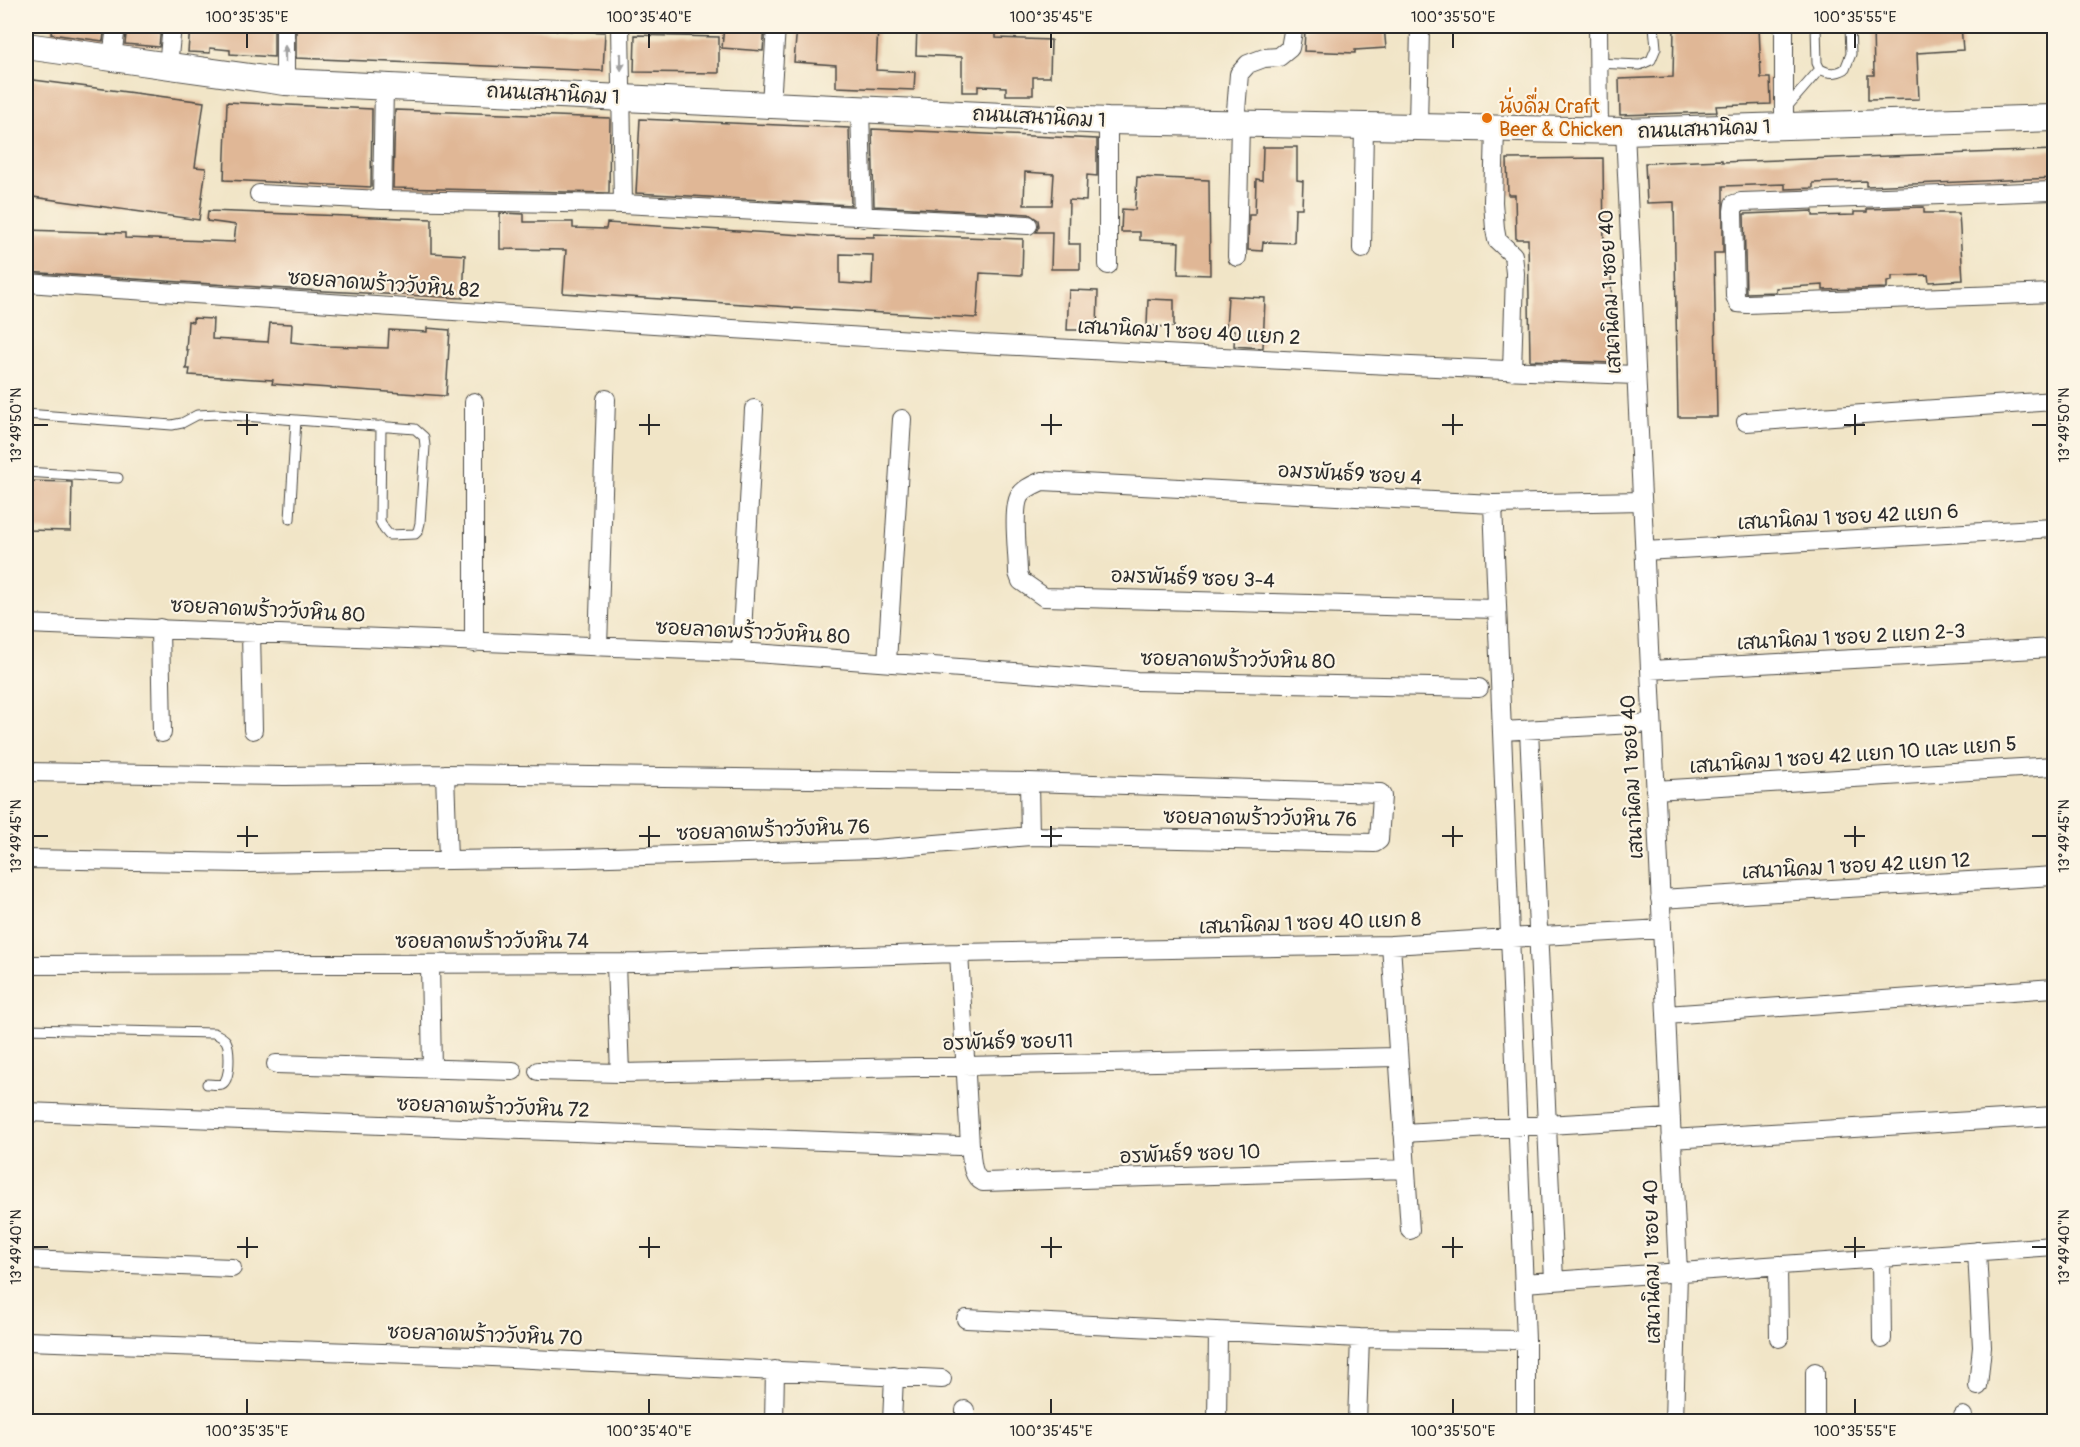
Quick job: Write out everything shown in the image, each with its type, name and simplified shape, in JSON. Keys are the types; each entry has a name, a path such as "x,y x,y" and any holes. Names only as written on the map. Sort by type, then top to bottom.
{"street":[{"path":"112,58 116,26"},
{"path":"168,66 172,26"},
{"path":"285,26 285,82"},
{"path":"620,26 623,204"},
{"path":"771,104 776,26"},
{"path":"1237,257 1239,74 1248,64 1264,58 1279,57 1290,48 1294,26"},
{"path":"1418,127 1420,26"},
{"path":"1598,26 1599,131"},
{"path":"1784,26 1784,119"},
{"name":"ถนนเสนานิคม 1","path":"26,46 285,82 1108,121 1625,131 1784,119 2055,118"},
{"path":"382,200 384,86"},
{"path":"860,109 863,218"},
{"path":"1108,121 1108,265"},
{"path":"1362,249 1364,126"},
{"path":"1495,129 1493,202 1497,240 1513,255 1515,273 1512,371"},
{"name":"เสนานิคม 1 ซอย 40","path":"1625,131 1678,1272 1674,1422"},
{"path":"2055,191 1742,202 1734,204 1733,211 1735,296 1738,303 2055,293"},
{"path":"258,194 382,200 623,204 1028,225"},
{"name":"ซอยลาดพร้าววังหิน 82","path":"26,283 740,330"},
{"name":"เสนานิคม 1 ซอย 40 แยก 2","path":"740,330 893,340 1512,371 1636,375"},
{"path":"598,647 606,399"},
{"path":"1746,422 2055,401"},
{"path":"474,402 474,643"},
{"path":"741,652 754,409"},
{"path":"887,662 902,419"},
{"name":"อมรพันธ์9 ซอย 3-4","path":"1056,482 1042,482 1029,487 1019,496 1015,508 1018,573 1021,581 1044,597 1497,609"},
{"name":"อมรพันธ์9 ซอย 4","path":"1056,482 1492,504 1642,501"},
{"path":"1492,504 1524,1282 1526,1422"},
{"name":"เสนานิคม 1 ซอย 42 แยก 6","path":"1644,551 2055,528"},
{"name":"ซอยลาดพร้าววังหิน 80","path":"26,624 741,652 1137,681 1479,688"},
{"path":"160,628 162,734"},
{"path":"251,632 253,730"},
{"name":"เสนานิคม 1 ซอย 2 แยก 2-3","path":"1650,670 2055,648"},
{"path":"1502,730 1652,723"},
{"path":"1529,730 1554,1281"},
{"name":"เสนานิคม 1 ซอย 42 แยก 10 และ แยก 5","path":"1655,790 2055,766"},
{"name":"ซอยลาดพร้าววังหิน 76","path":"26,772 285,776 445,774 1029,782 1381,794 1378,842 1030,836 875,849 576,858 246,863 26,860"},
{"path":"445,774 448,860"},
{"path":"1029,782 1030,836"},
{"name":"เสนานิคม 1 ซอย 42 แยก 12","path":"1660,899 2055,876"},
{"name":"เสนานิคม 1 ซอย 40 แยก 8","path":"959,953 1391,945 1662,929"},
{"path":"1391,945 1410,1230"},
{"path":"959,953 967,1066"},
{"name":"ซอยลาดพร้าววังหิน 74","path":"26,965 616,964 959,953"},
{"path":"430,964 432,1068"},
{"path":"616,964 620,1073"},
{"path":"1666,1015 2055,988"},
{"name":"อรพันธ์9 ซอย11","path":"538,1071 620,1073 1398,1057"},
{"path":"276,1064 513,1071"},
{"name":"อรพันธ์9 ซอย 10","path":"967,1066 970,1145 974,1174 977,1180 983,1182 1406,1169"},
{"name":"ซอยลาดพร้าววังหิน 72","path":"26,1112 959,1146"},
{"path":"1671,1139 2055,1116"},
{"path":"1403,1133 1671,1119"},
{"path":"1524,1282 2055,1246"},
{"path":"1977,1251 1982,1347 1978,1386"},
{"path":"1881,1258 1882,1339"},
{"path":"26,1260 232,1268"},
{"path":"1778,1265 1779,1338"},
{"path":"966,1319 1360,1338 1526,1340"},
{"path":"1217,1422 1218,1331"},
{"path":"1357,1422 1360,1338"},
{"name":"ซอยลาดพร้าววังหิน 70","path":"26,1341 483,1357 942,1378"},
{"path":"774,1422 775,1370"},
{"path":"1815,1372 1815,1422"},
{"path":"892,1422 894,1376"}],"lane":[{"path":"1597,63 1640,65 1651,60 1656,48 1654,26"},
{"path":"1816,26 1817,63 1820,69 1827,73 1845,69 1851,54 1850,26"},
{"path":"1784,119 1820,69"},
{"path":"26,414 172,425 182,423 197,415 218,414 381,426 414,429 424,437 420,523 415,534 389,535 380,521 381,426"},
{"path":"290,519 296,420"},
{"path":"26,472 118,478"},
{"path":"26,1029 214,1033 223,1038 227,1045 228,1075 226,1081 221,1084 207,1084"}],"building":[{"path":"52,26 105,26 103,41 51,34"},
{"path":"127,26 161,26 159,47 125,44"},
{"path":"190,26 274,26 274,57 230,54 230,50 210,48 210,53 188,52"},
{"path":"296,26 456,26 605,32 603,71 296,58"},
{"path":"724,26 765,26 763,51 722,48"},
{"path":"797,26 878,26 876,70 915,72 914,90 836,87 836,65 794,62"},
{"path":"917,26 996,26 996,38 1051,40 1050,77 1033,77 1033,95 1006,95 1006,87 978,86 978,92 962,92 962,57 916,55"},
{"path":"1312,26 1384,26 1386,48 1355,50 1355,53 1304,51 1305,29 1312,29"},
{"path":"1674,26 1759,26 1761,78 1770,78 1771,104 1716,106 1717,112 1620,115 1619,79 1673,77"},
{"path":"1873,26 1961,26 1963,50 1917,53 1919,99 1868,100 1868,75 1874,75"},
{"path":"635,35 719,37 719,73 634,72"},
{"path":"26,79 204,102 195,167 206,168 199,220 26,196"},
{"path":"227,102 372,109 371,187 224,180"},
{"path":"395,110 610,118 609,193 393,188"},
{"path":"640,119 849,128 851,205 636,193"},
{"path":"872,129 1097,139 1097,176 1087,175 1086,201 1069,200 1068,244 1080,244 1080,269 1051,269 1052,232 1036,232 1039,226 1038,220 1029,214 874,206","holes":["1025,172 1054,174 1052,205 1024,205"]},
{"path":"1263,147 1297,147 1297,180 1303,181 1302,208 1295,208 1294,243 1263,242 1262,251 1248,250 1249,215 1255,215 1256,179 1262,180"},
{"path":"2055,150 2055,178 1866,186 1866,181 1813,183 1813,188 1785,189 1785,184 1723,186 1723,253 1714,253 1717,417 1678,417 1674,202 1647,203 1645,163"},
{"path":"1603,158 1604,249 1611,249 1612,363 1530,360 1528,239 1516,239 1515,195 1508,195 1507,159"},
{"path":"1137,177 1209,180 1210,275 1178,274 1179,242 1140,240 1140,232 1121,232 1122,209 1135,210"},
{"path":"1924,207 1924,213 1959,213 1963,280 1929,282 1928,275 1892,276 1892,281 1887,282 1887,288 1823,290 1823,285 1776,288 1776,292 1746,293 1744,214 1813,211 1813,216 1854,215 1854,212 1867,212 1867,209"},
{"path":"208,211 432,219 432,253 465,255 463,298 26,272 26,230 125,233 125,238 234,242 236,225 207,221"},
{"path":"500,213 524,214 524,222 573,222 573,228 606,229 607,223 819,236 874,237 874,234 1023,239 1022,275 980,273 977,318 563,293 566,250 500,249","holes":["840,254 873,255 872,285 840,283"]},
{"path":"1069,290 1098,291 1097,330 1067,330"},
{"path":"1228,296 1265,298 1263,348 1234,346 1235,330 1226,330"},
{"path":"1148,299 1174,300 1174,327 1147,326"},
{"path":"193,318 213,319 212,339 268,342 270,323 292,324 291,342 327,346 388,348 389,330 427,332 427,328 450,330 446,396 272,384 273,380 189,375 190,369 186,369 188,321 193,322"},
{"path":"26,481 72,482 71,531 27,530"}],"place":[{"name":"นั่งดื่ม Craft Beer & Chicken","path":"1487,118"}]}
